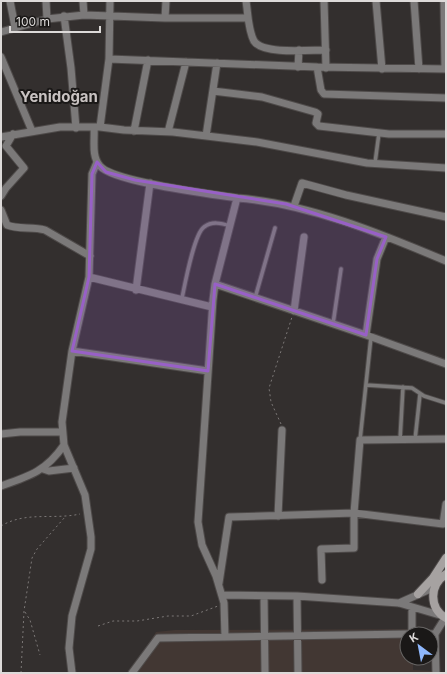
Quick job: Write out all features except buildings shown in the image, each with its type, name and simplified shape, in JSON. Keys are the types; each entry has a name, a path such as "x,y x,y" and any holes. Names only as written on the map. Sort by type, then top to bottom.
{"street":[{"path":"10,1 15,27"},
{"path":"46,1 47,18"},
{"path":"83,1 84,15"},
{"path":"110,1 109,59 97,127 95,155 97,162 106,172 150,183 294,206 386,237 446,262"},
{"path":"165,18 166,1"},
{"path":"246,1 253,38 259,45 274,50 326,50"},
{"path":"324,1 326,68"},
{"path":"376,1 382,69"},
{"path":"414,1 419,69"},
{"path":"109,59 326,68 446,69 444,1"},
{"path":"1,32 47,18 64,16 109,15 165,18 248,18"},
{"path":"64,16 71,68 76,128"},
{"path":"298,66 299,50"},
{"path":"1,57 32,131"},
{"path":"134,131 148,60"},
{"path":"168,132 186,62"},
{"path":"206,136 217,63"},
{"path":"317,67 321,90 324,94 446,98"},
{"path":"213,91 262,97 315,112 318,114 316,123 319,126 379,132 446,134"},
{"path":"1,136 56,128 97,127 134,131 168,132 257,142 375,164 446,168"},
{"path":"1,196 6,188 24,168 6,146 14,134"},
{"path":"72,673 70,629 77,592 91,549 88,512 82,486 64,445 62,432 72,351 89,277 92,174 97,162"},
{"path":"136,290 150,183"},
{"path":"294,206 302,183 346,195 446,217"},
{"path":"226,637 224,603 219,584 202,545 198,522 212,307 215,284 237,198"},
{"path":"1,210 7,224 16,227 38,227 90,256"},
{"path":"294,310 304,237"},
{"path":"369,335 377,259 386,237"},
{"path":"89,277 136,290 212,307"},
{"path":"215,284 369,335 446,364"},
{"path":"72,351 208,371"},
{"path":"278,516 282,430"},
{"path":"1,434 20,432 62,432"},
{"path":"322,580 321,549 354,548 354,513 360,440 446,439"},
{"path":"1,486 43,469 51,462 64,445"},
{"path":"43,469 49,472 74,468"},
{"path":"219,584 229,517 354,513 442,524 446,504"},
{"path":"418,594 433,578 446,558"},
{"path":"445,617 437,609 434,600 435,587 440,578 446,574"},
{"path":"399,603 435,587"},
{"path":"222,595 297,596 399,603 445,617"},
{"path":"264,596 265,673"},
{"path":"297,596 298,673"},
{"path":"412,608 412,626"},
{"path":"439,627 445,617"},
{"path":"132,673 158,638 399,634"}],"lane":[{"path":"375,164 379,132"},
{"path":"182,298 197,236 204,227 218,222 230,226"},
{"path":"255,298 275,228"},
{"path":"334,324 341,269"},
{"path":"360,440 366,385 369,335"},
{"path":"366,385 414,389 420,394 446,403"},
{"path":"400,440 403,387"},
{"path":"415,440 420,394"}],"path":[{"path":"282,430 271,402 269,388 294,310"},
{"path":"1,526 26,517 65,517 88,512"},
{"path":"21,673 24,611 33,554 65,517"},
{"path":"98,626 113,621 137,621 168,616 192,616 204,613 224,603"},
{"path":"24,611 30,620 40,655"}],"highlighted area":[{"path":"97,162 106,172 135,180 286,204 386,237 377,259 366,335 215,284 208,371 72,351 89,277 92,174"}],"shaded area":[{"path":"399,629 399,666 413,666 413,670 433,671 433,673 130,673 156,632 175,630"}],"district":[{"name":"Yenidoğan","path":"59,97"}]}
